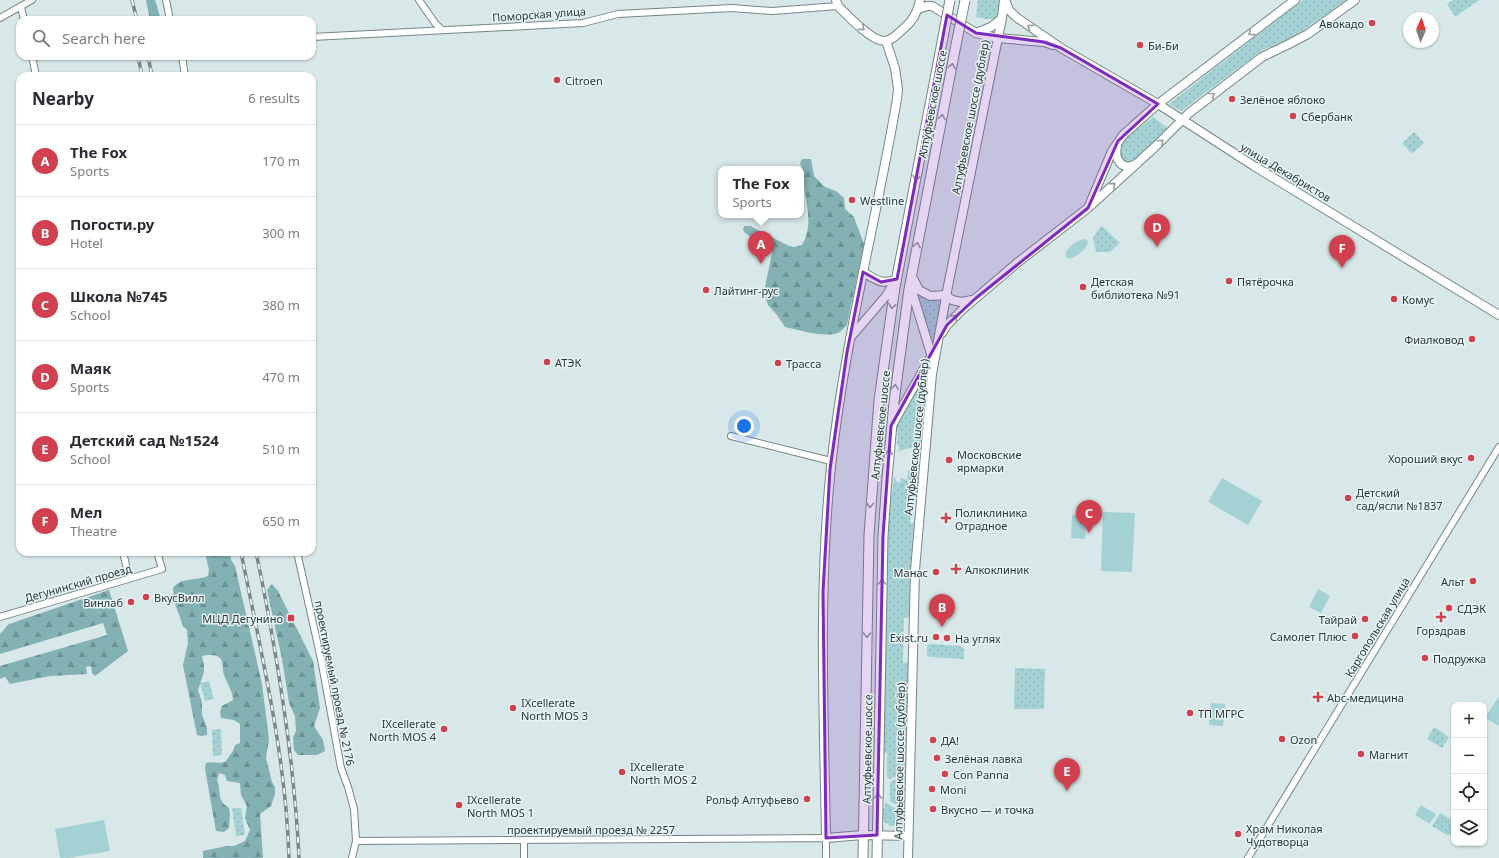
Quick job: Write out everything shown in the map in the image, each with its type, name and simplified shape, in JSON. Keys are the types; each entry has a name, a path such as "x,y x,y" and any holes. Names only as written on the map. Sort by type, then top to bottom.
{"main road":[{"path":"837,3 873,37 880,41 886,41 909,24 918,9 920,0"},
{"name":"Алтуфьевское шоссе","path":"863,858 870,505 882,381 897,279 950,0"},
{"name":"Алтуфьевское шоссе","path":"877,858 883,536 891,426 898,364 912,275 965,0"},
{"name":"Алтуфьевское шоссе (дублёр)","path":"908,858 915,570 933,368 1002,18 1004,0"},
{"name":"улица Декабристов","path":"1004,0 1009,10 1016,17 1061,48 1158,104 1499,315"},
{"path":"1088,208 1112,151 1123,135 1158,104 1295,0"},
{"path":"891,426 932,355 947,325 976,298 1088,208 1139,162 1189,113 1262,57 1287,46 1308,34 1355,0"},
{"path":"918,9 932,6 976,34 991,27 1002,18"},
{"name":"улица Декабристов","path":"976,34 997,38 1044,42 1061,48"},
{"path":"886,41 895,68 898,89 897,99 849,339 831,461 825,541 824,592 826,838 877,835 908,836"},
{"path":"1118,141 1116,155 1120,163 1123,166 1134,166 1139,162"},
{"path":"862,272 881,282 890,282 897,279"},
{"path":"912,275 916,286 922,292 930,296 946,296 955,301 961,302 968,302 976,298"},
{"path":"912,275 914,298 932,355 933,368"},
{"path":"849,339 886,296 897,279"}],"street":[{"path":"0,18 32,0"},
{"path":"166,0 169,16"},
{"path":"419,0 435,23 442,30"},
{"name":"Поморская улица","path":"316,37 583,23 618,14 732,8 772,11 837,3"},
{"path":"21,7 23,16"},
{"path":"33,60 35,72"},
{"path":"183,60 184,72"},
{"path":"731,436 831,461"},
{"name":"Каргопольская улица","path":"1248,858 1499,447"},
{"path":"124,556 129,578"},
{"name":"Дегунинский проезд","path":"0,616 129,578 162,570 158,556"},
{"name":"проектируемый проезд № 2176","path":"298,556 320,650 341,768 354,809 356,841 352,858"},
{"path":"826,838 826,858"},
{"name":"проектируемый проезд № 2257","path":"356,841 826,838"},
{"path":"524,840 524,858"}],"highlighted area":[{"path":"947,15 976,33 1044,42 1061,48 1158,104 1118,141 1088,208 976,298 947,325 891,426 883,536 877,835 826,838 823,592 830,469 847,352 863,272 881,282 897,279"}],"shaded area":[{"path":"978,0 1000,0 997,16 992,19 976,17"},
{"path":"1303,0 1346,0 1304,30 1261,51 1181,111 1169,104"},
{"path":"1453,0 1479,0 1455,17 1447,4"},
{"path":"1153,117 1169,129 1130,164 1120,160 1119,146 1125,139"},
{"path":"1414,132 1424,143 1412,154 1402,143"},
{"path":"1102,226 1120,243 1110,252 1096,252 1093,238"},
{"path":"1084,239 1088,241 1086,247 1077,256 1067,258 1065,254 1070,246"},
{"path":"916,294 928,300 940,301 933,344 932,344"},
{"path":"925,376 927,378 921,445 899,451 899,446 897,445 898,431 895,431 895,425"},
{"path":"915,465 919,465 918,483 912,483 907,478 908,471"},
{"path":"894,477 899,483 901,478 918,486 917,492 912,492 910,523 914,523 910,570 909,617 904,618 903,663 908,662 906,773 889,779 887,777 887,753 882,753 888,494 892,494"},
{"path":"1222,478 1262,501 1248,525 1208,502"},
{"path":"1103,512 1135,513 1132,572 1101,571"},
{"path":"1072,515 1086,516 1085,539 1071,538"},
{"path":"1318,589 1330,596 1321,613 1309,607"},
{"path":"927,645 961,646 964,649 964,659 929,657 927,655"},
{"path":"1015,668 1045,669 1044,709 1014,709"},
{"path":"209,681 214,699 205,701 200,683"},
{"path":"1499,696 1499,726 1487,719 1487,715"},
{"path":"1211,703 1225,704 1223,726 1209,725"},
{"path":"1434,727 1449,737 1442,748 1427,739"},
{"path":"221,729 222,755 213,756 212,730"},
{"path":"905,776 905,810 903,810 890,801 890,784 891,781"},
{"path":"885,802 901,812 905,812 904,823 900,826 891,826 883,821 881,808 885,808"},
{"path":"1421,805 1436,814 1430,824 1415,815"},
{"path":"232,808 241,808 245,835 236,836"},
{"path":"1440,813 1451,819 1451,834 1447,835 1432,826"},
{"path":"104,820 110,851 60,858 55,829"}],"green space":[{"path":"146,0 155,0 160,16 149,16"},
{"path":"802,159 811,159 814,176 825,187 836,191 844,198 845,209 854,217 864,244 847,325 840,332 834,334 828,335 813,333 785,327 768,305 764,292 772,253 771,249 745,233 743,230 744,226 750,226 789,246 795,247 802,245 807,231 808,209 804,187 804,166 801,166 800,163"},
{"path":"206,556 230,556 235,566 262,684 269,739 266,758 272,782 275,787 275,794 271,806 260,814 263,858 203,858 203,851 234,846 245,841 250,830 245,818 247,806 241,795 240,783 227,781 225,775 219,773 217,780 221,799 222,802 229,808 230,814 229,828 224,832 216,831 205,769 206,763 225,762 233,751 235,745 240,743 240,724 234,720 221,718 220,712 222,706 233,700 232,692 224,675 222,661 216,656 202,656 204,672 198,690 202,702 202,715 207,728 207,735 201,736 197,735 183,665 188,643 187,630 183,626 174,601 173,588 180,582 208,576 209,570"},
{"path":"272,584 278,591 313,661 320,708 314,726 323,740 325,751 317,755 298,755 294,750 293,737 296,731 295,716 289,703 282,659 267,590"},
{"path":"109,590 128,651 95,676 92,673 91,666 86,667 87,674 50,676 10,684 5,677 0,679 0,666 107,635 103,623 0,654 0,634 9,624"}],"railway":[{"path":"132,0 136,16"},
{"path":"139,60 141,72"},
{"path":"149,60 151,72"},
{"path":"242,556 278,743 287,819 289,858"},
{"path":"257,556 284,704 297,819 299,858"}],"place":[{"name":"Авокадо","path":"1372,23"},
{"name":"Би-Би","path":"1140,45"},
{"name":"Citroen","path":"557,80"},
{"name":"Зелёное яблоко","path":"1232,99"},
{"name":"Сбербанк","path":"1293,116"},
{"name":"Westline","path":"852,200"},
{"name":"Маяк","path":"1157,247"},
{"name":"The Fox","path":"761,264"},
{"name":"Мел","path":"1342,268"},
{"name":"Пятёрочка","path":"1229,281"},
{"name":"Детская библиотека №91","path":"1083,287"},
{"name":"Лайтинг-рус","path":"706,290"},
{"name":"Комус","path":"1394,299"},
{"name":"Фиалковод","path":"1472,339"},
{"name":"АТЭК","path":"547,362"},
{"name":"Трасса","path":"778,363"},
{"name":"Хороший вкус","path":"1471,458"},
{"name":"Московские ярмарки","path":"949,460"},
{"name":"Детский сад/ясли №1837","path":"1348,498"},
{"name":"Поликлиника Отрадное","path":"946,518"},
{"name":"Школа №745","path":"1089,533"},
{"name":"Алкоклиник","path":"956,569"},
{"name":"Манас","path":"936,572"},
{"name":"Альт","path":"1473,581"},
{"name":"ВкусВилл","path":"146,597"},
{"name":"Винлаб","path":"131,602"},
{"name":"СДЭК","path":"1449,608"},
{"name":"Горздрав","path":"1441,617"},
{"name":"МЦД Дегунино","path":"291,618"},
{"name":"Тайрай","path":"1365,619"},
{"name":"Погости.ру","path":"942,627"},
{"name":"Самолет Плюс","path":"1355,636"},
{"name":"Exist.ru","path":"936,637"},
{"name":"На углях","path":"947,638"},
{"name":"Подружка","path":"1425,658"},
{"name":"Abc-медицина","path":"1318,697"},
{"name":"IXcellerate North MOS 3","path":"513,708"},
{"name":"ТП МГРС","path":"1190,713"},
{"name":"IXcellerate North MOS 4","path":"444,729"},
{"name":"Ozon","path":"1282,739"},
{"name":"ДА!","path":"933,740"},
{"name":"Магнит","path":"1361,754"},
{"name":"Зелёная лавка","path":"937,758"},
{"name":"IXcellerate North MOS 2","path":"622,772"},
{"name":"Con Panna","path":"945,774"},
{"name":"Moni","path":"932,789"},
{"name":"Детский сад №1524","path":"1067,791"},
{"name":"Рольф Алтуфьево","path":"807,799"},
{"name":"IXcellerate North MOS 1","path":"459,805"},
{"name":"Вкусно — и точка","path":"933,809"},
{"name":"Храм Николая Чудотворца","path":"1238,834"}]}
